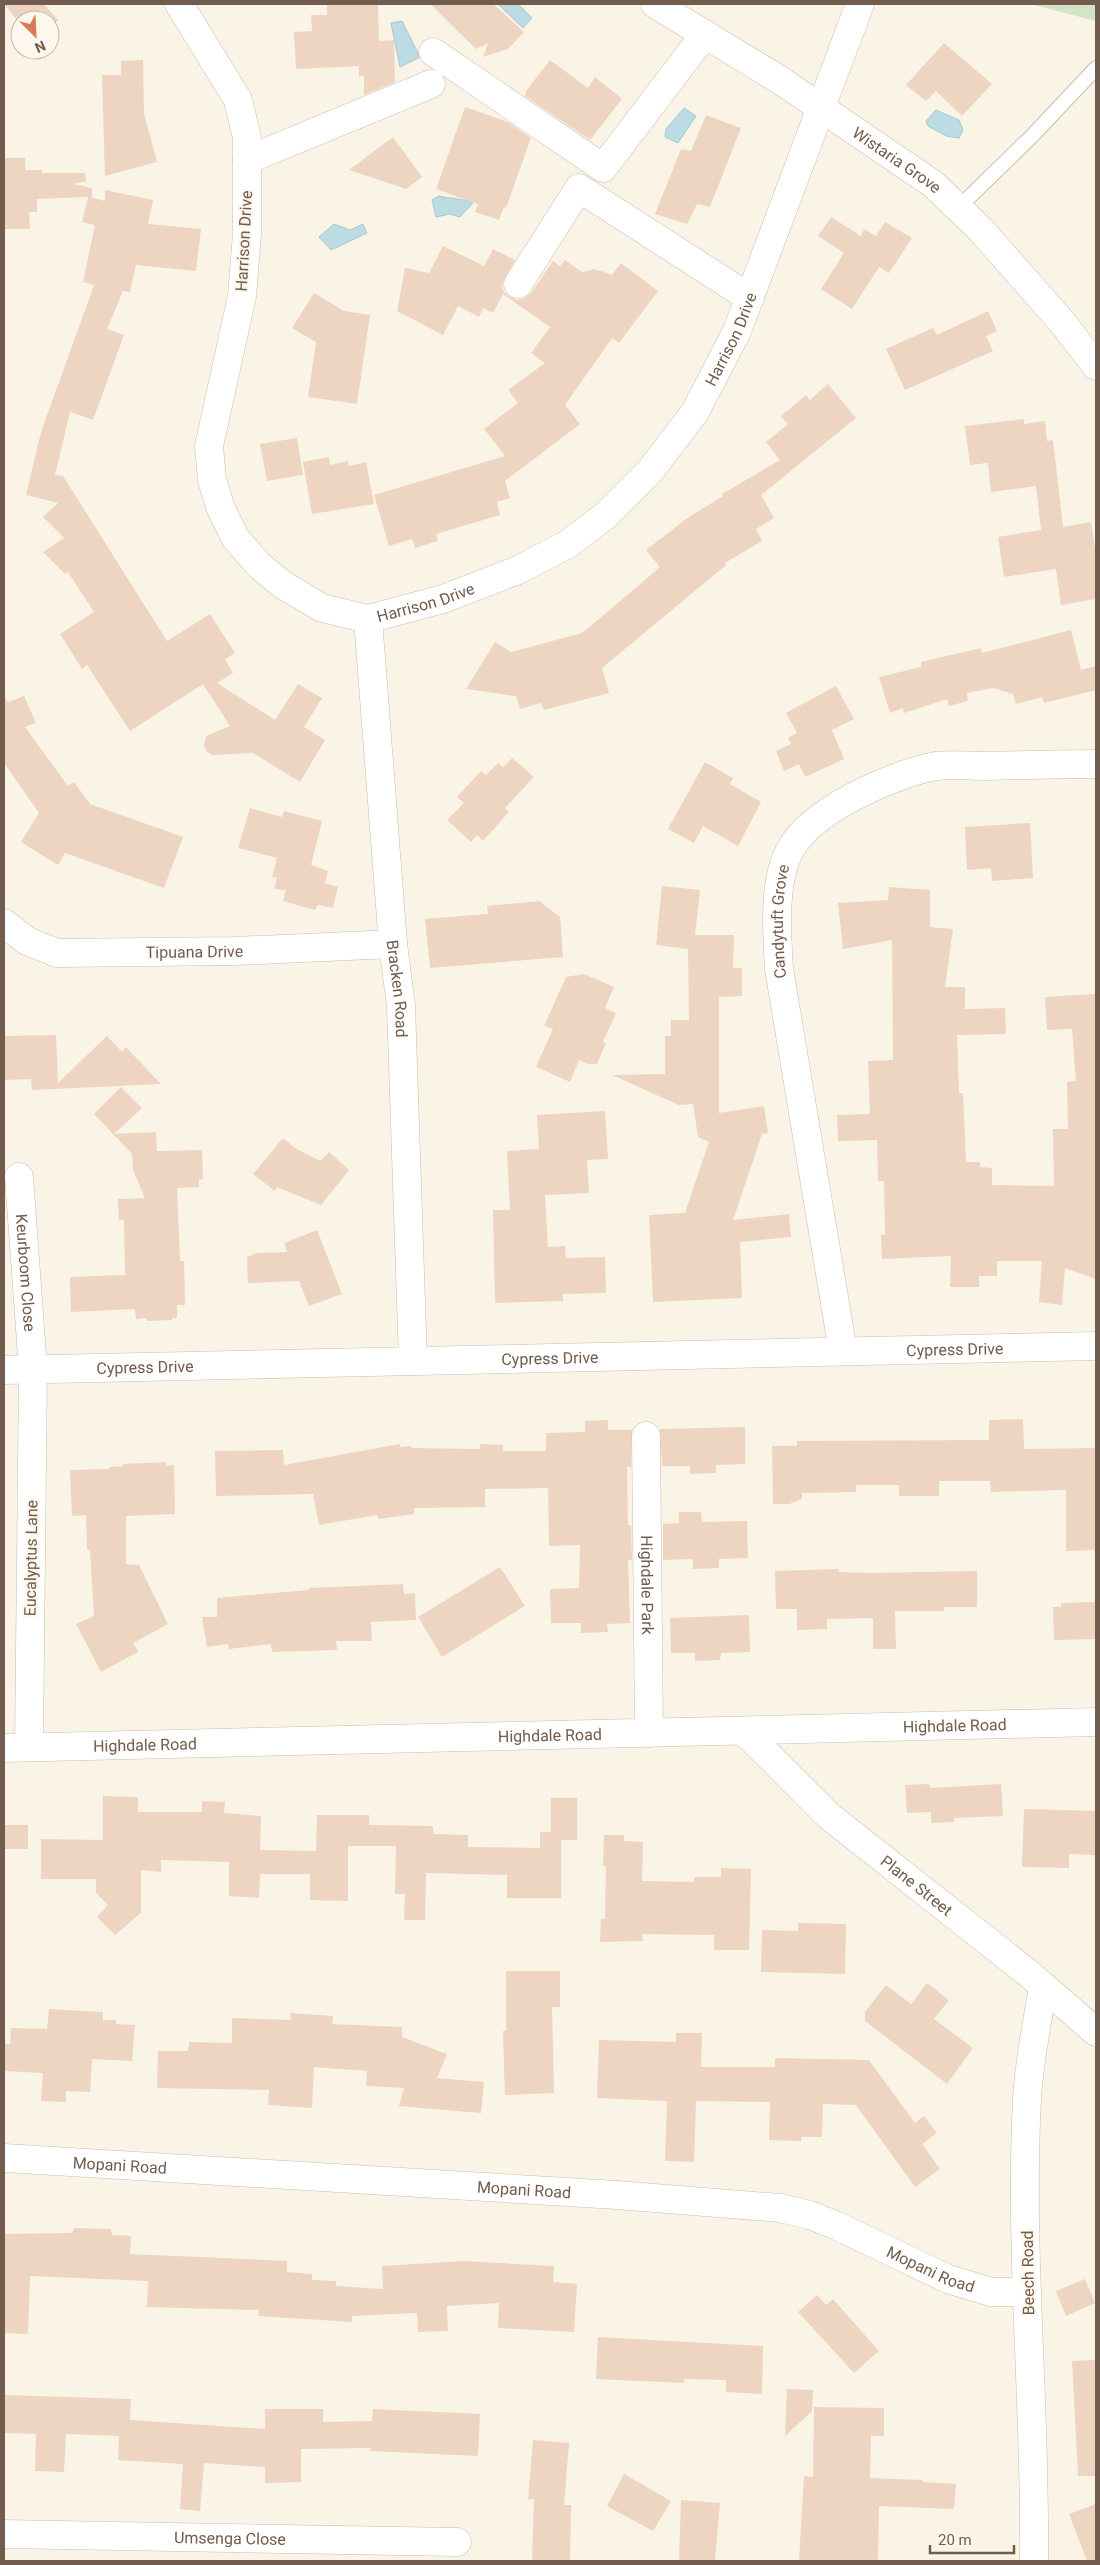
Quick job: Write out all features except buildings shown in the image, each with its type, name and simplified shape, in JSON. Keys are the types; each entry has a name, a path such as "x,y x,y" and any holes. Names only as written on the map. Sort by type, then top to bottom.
{"street":[{"name":"Harrison Drive","path":"179,4 238,100 247,138 247,234 242,296 209,446 212,480 221,509 236,539 259,565 284,585 322,608 368,619 443,599 516,571 568,544 606,515 650,471 695,412 737,331 860,4"},
{"name":"Wistaria Grove","path":"655,4 821,107 933,184 980,229 1062,322 1096,366"},
{"path":"433,52 603,168 705,34"},
{"path":"247,160 431,84"},
{"path":"518,284 579,188 750,298"},
{"name":"Bracken Road","path":"368,619 393,944 401,1006 413,1361"},
{"name":"Candytuft Grove","path":"843,1351 780,969 777,930 778,892 788,853 803,832 831,811 888,781 937,766 1096,764"},
{"name":"Tipuana Drive","path":"4,923 27,941 56,953 235,952 393,944"},
{"name":"Keurboom Close","path":"19,1177 33,1369"},
{"name":"Cypress Drive","path":"4,1370 1096,1346"},
{"name":"Eucalyptus Lane","path":"17,1748 33,1369"},
{"name":"Highdale Park","path":"646,1436 649,1733"},
{"name":"Highdale Road","path":"17,1748 1096,1722"},
{"name":"Plane Street","path":"744,1731 829,1816 1044,1987 1096,2032"},
{"name":"Beech Road","path":"1034,2561 1035,2504 1027,2292 1027,2099 1033,2043 1044,1987"},
{"name":"Mopani Road","path":"4,2158 617,2194 780,2208 810,2215 834,2225 948,2279 991,2292 1027,2292"},
{"name":"Umsenga Close","path":"4,2534 457,2542"}],"lane":[{"path":"958,208 1032,136 1096,68"}],"green space":[{"path":"1030,4 1096,4 1096,21"}],"water":[{"path":"498,4 518,4 532,18 523,28"},
{"path":"402,21 420,57 400,67 391,23"},
{"path":"684,108 696,116 678,143 665,137 666,129"},
{"path":"936,110 959,120 963,130 959,138 946,136 928,126 926,121"},
{"path":"439,196 473,203 460,217 450,214 436,217 432,200"},
{"path":"334,224 350,230 363,224 367,233 331,250 319,237"}]}
